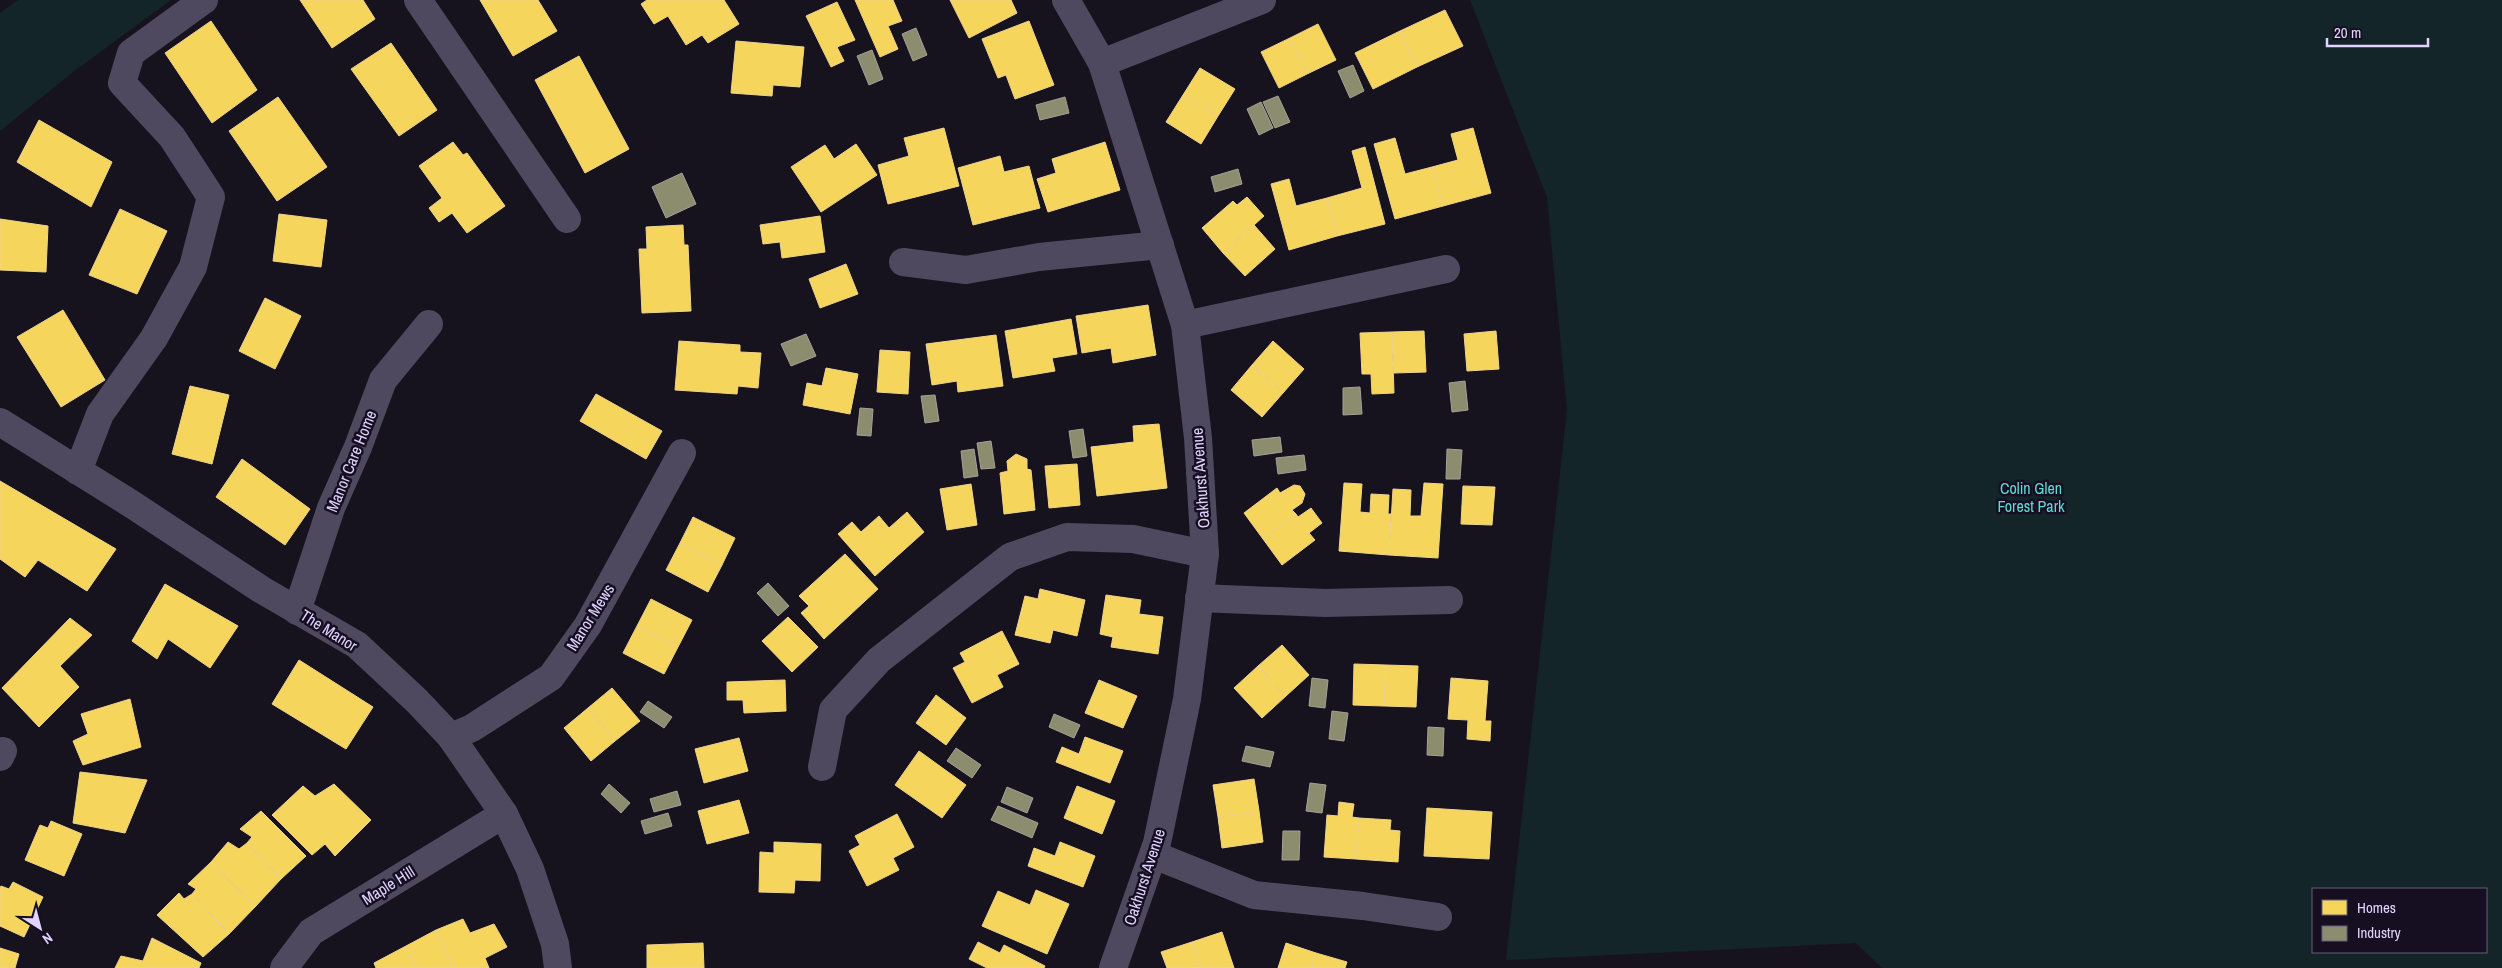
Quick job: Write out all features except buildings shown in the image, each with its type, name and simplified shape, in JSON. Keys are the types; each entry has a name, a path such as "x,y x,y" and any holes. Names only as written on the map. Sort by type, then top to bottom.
{"street":[{"path":"78,471 100,414 154,338 192,267 211,197 172,138 122,83 131,53 204,0"},
{"path":"418,0 567,219"},
{"name":"Oakhurst Avenue","path":"1066,0 1102,63 1185,325 1198,438 1205,554 1187,699 1154,855 1113,968"},
{"path":"1102,63 1262,0"},
{"path":"903,262 966,270 1039,257 1160,245"},
{"path":"1185,325 1446,269"},
{"name":"Manor Care Home","path":"298,611 331,508 358,447 383,380 429,324"},
{"name":"The Manor","path":"0,422 298,611 357,645 417,701 451,737 504,814 530,869 555,944 558,968"},
{"name":"Manor Mews","path":"451,737 472,728 551,677 588,625 682,453"},
{"path":"822,767 833,710 878,660 1010,557 1067,537 1133,539 1205,554"},
{"path":"1199,598 1325,603 1449,600"},
{"name":"Maple Hill","path":"284,968 311,932 504,814"},
{"path":"1154,855 1254,895 1363,906 1438,917"}],"green space":[{"path":"18,0 171,0 73,72 0,131 0,13"},
{"name":"Colin Glen Forest Park","path":"1470,0 2502,0 2502,968 1882,968 1856,943 1506,960 1567,410 1547,197"}]}
